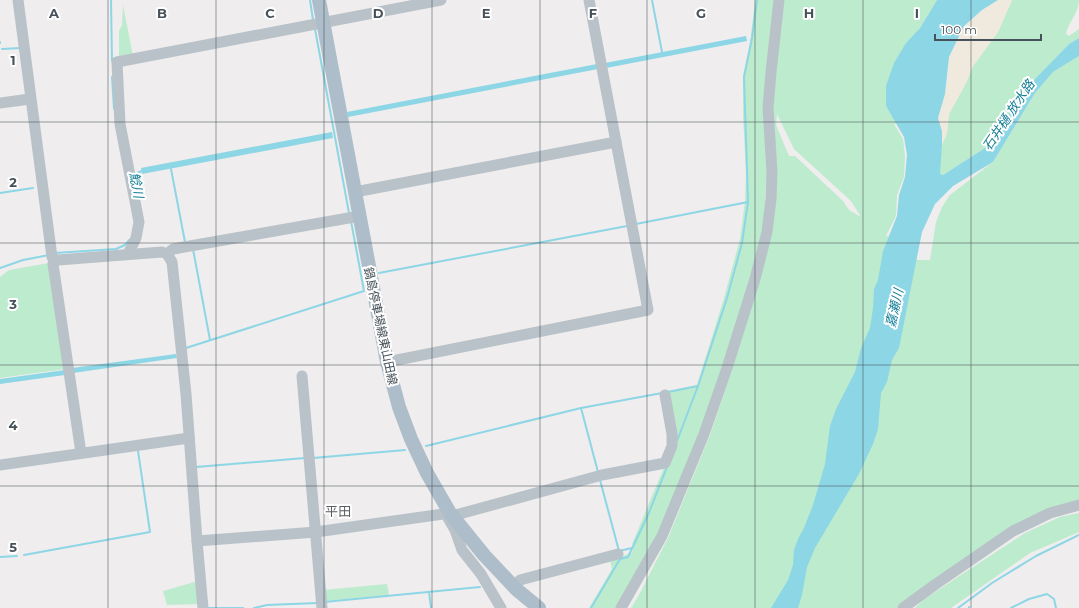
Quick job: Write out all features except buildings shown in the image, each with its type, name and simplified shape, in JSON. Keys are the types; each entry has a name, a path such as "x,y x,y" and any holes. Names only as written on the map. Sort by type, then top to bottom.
{"main road":[{"name":"鍋島停車場線東山田線","path":"319,0 317,24 355,192 353,217 399,407 411,439 449,514 484,555 516,589 539,608"}],"street":[{"path":"18,0 53,264 82,453"},
{"path":"128,254 136,238 139,222 120,124 118,62 441,0"},
{"path":"387,362 648,310 589,0"},
{"path":"621,608 662,536 704,434 727,368 755,279 765,239 770,199 772,172 768,108 780,0"},
{"path":"0,103 30,99"},
{"path":"355,192 616,142"},
{"path":"167,254 173,249 353,217"},
{"path":"52,254 58,260 162,252 167,254 172,262 186,394 203,608"},
{"path":"302,376 322,608"},
{"path":"197,541 316,532 449,514 602,475 665,463 672,446 672,434 665,395"},
{"path":"0,465 189,438"},
{"path":"903,608 1013,531 1050,513 1079,505"},
{"path":"449,514 462,550 495,588 501,608"},
{"path":"520,580 618,554"}],"green space":[{"path":"755,0 937,0 920,28 906,43 886,106 897,124 894,124 903,139 905,156 904,177 897,195 896,216 886,236 889,236 883,251 915,260 930,260 936,222 942,207 950,195 993,162 1035,93 1053,72 1079,56 1079,503 955,565 897,608 631,608 668,538 710,435 732,370 760,278 777,182 777,159 766,182 764,221 752,275 701,432 662,527 616,608 589,608 612,569 610,560 632,553 634,546 632,544 675,441 667,391 697,385 724,298 740,239 745,201 746,173 743,115 743,76 750,44","holes":["777,114 794,149 851,201 861,217 849,210 843,201 795,156 789,156 776,125"]},
{"path":"1012,0 1079,0 1079,5 1066,34 1069,36 1079,29 1079,38 1069,44 1033,81 985,148 943,175 939,174 942,145 947,133 949,114 966,83 973,66 998,32"},
{"path":"123,5 133,56 119,59 119,31 122,25"},
{"path":"49,263 65,369 0,378 0,277 9,270"},
{"path":"1079,513 1079,532 1030,553 951,608 915,608 923,600 1025,533 1060,517"},
{"path":"198,581 200,604 167,605 163,591"},
{"path":"387,584 389,595 324,601 323,590"}],"sand":[{"path":"998,0 1012,0 998,32 973,66 966,83 949,114 947,133 942,145 942,131 938,118 945,94 949,57 964,26 982,10"}],"water":[{"name":"嘉瀬川","path":"937,0 998,0 982,10 964,26 949,57 945,94 938,118 942,131 940,174 943,175 985,148 1033,81 1069,44 1079,38 1079,56 1053,72 1035,93 993,162 953,186 935,204 922,232 899,348 892,360 887,382 881,393 878,429 873,444 859,474 815,548 807,567 798,608 771,608 788,580 793,565 794,550 813,505 825,464 830,426 836,409 855,372 861,348 870,328 874,289 878,280 883,251 897,216 899,195 905,177 907,155 904,137 886,106 886,86 894,63 906,43 920,28"},
{"path":"746,36 747,41 606,68 605,63"},
{"path":"597,64 598,69 348,117 347,112"},
{"path":"332,132 333,138 142,174 141,168"},
{"path":"176,354 177,358 73,373 72,368"},
{"path":"65,370 65,375 0,384 0,379"}],"waterway":[{"name":"鯰川","path":"111,0 112,61"},
{"path":"310,0 313,20"},
{"path":"652,0 662,52"},
{"path":"677,441 698,386 727,298 742,243 748,202 744,77 752,38 757,0"},
{"path":"315,29 349,213"},
{"path":"2,49 20,48"},
{"name":"鯰川","path":"112,77 114,109"},
{"path":"171,169 185,242"},
{"path":"134,174 142,171"},
{"path":"0,193 33,188"},
{"path":"636,224 748,202"},
{"path":"186,350 186,348 364,291 351,221"},
{"path":"379,273 627,226"},
{"name":"鯰川","path":"55,253 116,249 125,245 129,240"},
{"path":"193,249 210,340"},
{"name":"鯰川","path":"0,268 23,260 49,255"},
{"path":"668,392 698,386"},
{"path":"426,446 581,408 662,393"},
{"path":"581,408 598,472"},
{"path":"313,458 405,450"},
{"path":"24,555 150,532 138,451"},
{"path":"196,467 305,458"},
{"path":"591,608 620,559 628,557 648,515 667,467"},
{"path":"600,480 619,551"},
{"path":"958,608 992,583 1036,556 1079,535"},
{"path":"619,551 632,548"},
{"path":"0,557 17,556"},
{"path":"324,602 480,587"},
{"path":"429,592 431,608"},
{"path":"1011,608 1029,599 1047,594 1054,599 1056,608"},
{"path":"254,608 267,605 317,603"},
{"path":"207,608 243,608"}],"district":[{"name":"平田","path":"338,511"}],"water label":[{"name":"石井樋 放水路","path":"1008,115"}]}
